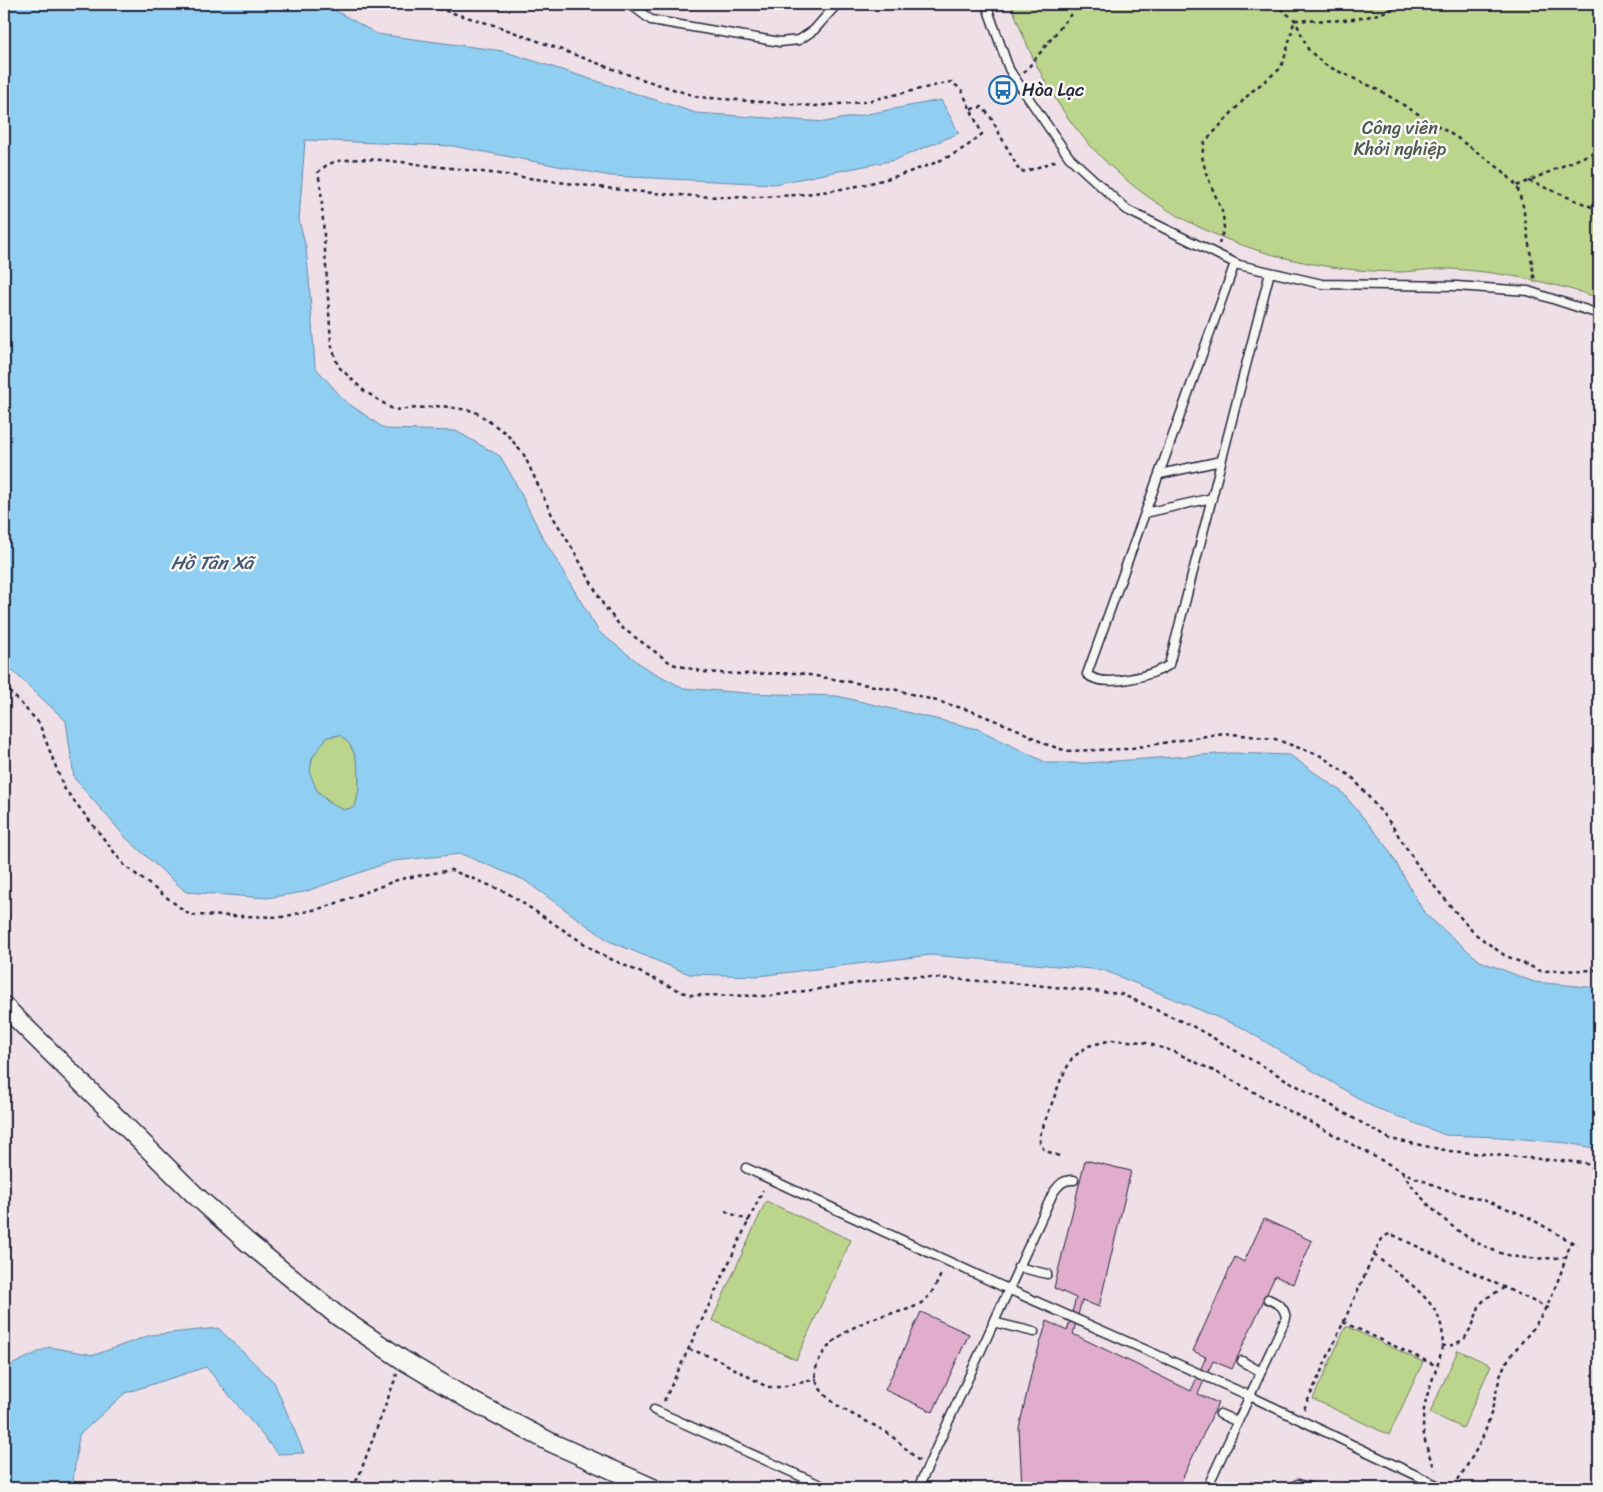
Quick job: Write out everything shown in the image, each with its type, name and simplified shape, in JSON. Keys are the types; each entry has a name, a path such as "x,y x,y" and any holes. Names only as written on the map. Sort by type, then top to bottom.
{"street":[{"path":"4,1006 194,1194 246,1241 339,1317 403,1360 468,1398 552,1443 653,1488"}],"lane":[{"path":"630,4 651,20 780,42 799,40 814,30 837,4"},
{"path":"986,4 1009,69 1017,81 1069,157 1126,210 1235,263 1322,284 1456,286 1528,291 1599,314"},
{"path":"1235,263 1087,674 1092,679 1109,682 1130,679 1163,669 1169,665 1270,272"},
{"path":"1160,474 1221,461"},
{"path":"1146,513 1212,498"},
{"path":"746,1168 1008,1289 1250,1396 1443,1488"},
{"path":"918,1488 1053,1193 1059,1184 1067,1179 1074,1180"},
{"path":"1018,1267 1047,1274"},
{"path":"1208,1488 1286,1318 1285,1310 1282,1306 1268,1299"},
{"path":"993,1322 1034,1332"},
{"path":"1242,1361 1261,1372"},
{"path":"654,1410 827,1488"},
{"path":"1220,1414 1238,1422"},
{"path":"1289,1488 1298,1484 1312,1488"}],"path":[{"path":"422,4 497,26 632,76 698,98 814,106 863,102 951,82 961,89 982,134 972,144 933,164 886,180 845,189 773,197 687,196 604,188 481,171 378,160 342,161 327,165 318,172 322,190 331,343 338,366 363,390 394,410 442,406 474,411 506,433 524,455 553,517 604,606 621,627 672,664 704,672 739,674 798,673 897,690 968,710 1019,730 1045,744 1067,751 1126,749 1224,733 1276,738 1321,756 1353,778 1391,824 1420,869 1454,910 1474,933 1504,955 1541,971 1599,970"},
{"path":"1017,81 1079,4"},
{"path":"1274,4 1295,20 1308,49 1327,66 1378,90 1456,138 1503,171 1517,186 1523,206 1536,294"},
{"path":"1295,20 1338,21 1368,16 1401,4"},
{"path":"1215,253 1222,238 1224,214 1206,173 1202,156 1204,143 1251,92 1281,68 1295,20"},
{"path":"970,109 982,107 990,116 1020,172 1069,157"},
{"path":"1517,186 1599,150"},
{"path":"1529,181 1599,210"},
{"path":"4,685 39,724 64,788 125,866 190,915 282,918 326,907 400,879 451,870 506,892 600,954 689,994 771,996 908,976 1026,984 1121,994 1194,1027 1390,1139 1450,1151 1585,1163 1599,1172"},
{"path":"1060,1156 1044,1150 1040,1143 1040,1135 1061,1079 1072,1058 1088,1046 1112,1040 1144,1042 1175,1052 1224,1076 1402,1172 1450,1191 1493,1203 1518,1213 1578,1245"},
{"path":"1402,1172 1413,1188 1440,1216 1471,1239 1500,1253 1541,1259 1566,1256"},
{"path":"664,1401 763,1190"},
{"path":"725,1211 749,1221"},
{"path":"1304,1410 1374,1255 1387,1234 1391,1234 1550,1310"},
{"path":"1458,1480 1488,1423 1503,1371 1516,1348 1531,1331 1545,1307 1559,1280 1571,1241"},
{"path":"1374,1255 1409,1283 1433,1308 1441,1322 1444,1337 1425,1405 1423,1431 1427,1452 1436,1470"},
{"path":"919,1461 885,1432 858,1418 832,1400 818,1386 815,1371 821,1355 833,1342 861,1323 910,1309 923,1302 934,1289 942,1272"},
{"path":"1442,1346 1454,1345 1465,1338 1473,1324 1480,1304 1488,1297 1505,1288"},
{"path":"1343,1322 1437,1366"},
{"path":"689,1349 717,1360 767,1387 781,1388 817,1378"},
{"path":"352,1488 359,1476 403,1360"}],"shaded area":[{"path":"4,4 1599,4 1599,1488 4,1488"}],"green space":[{"name":"Công viên Khởi nghiệp","path":"1011,4 1599,4 1599,298 1545,283 1508,275 1470,270 1433,269 1402,272 1357,270 1314,264 1273,255 1232,241 1194,224 1158,203 1124,178 1093,149 1066,115 1049,89 1028,47"},
{"path":"340,735 349,744 354,754 359,777 355,807 344,810 329,802 317,791 313,784 310,769 314,754 327,737"},
{"path":"766,1201 851,1240 796,1360 712,1320"},
{"path":"1346,1326 1423,1362 1389,1435 1313,1399"},
{"path":"1458,1350 1491,1365 1463,1428 1430,1413"}],"water":[{"name":"Hồ Tân Xã","path":"4,4 324,4 377,34 503,51 696,113 825,122 941,100 959,133 895,160 774,184 610,176 453,146 305,140 299,220 306,248 315,367 345,401 385,429 456,431 500,456 542,536 599,632 644,667 683,688 746,693 837,696 978,729 1047,763 1086,763 1231,753 1290,755 1342,792 1386,845 1425,914 1480,961 1534,982 1599,988 1599,1149 1567,1143 1500,1137 1445,1135 1371,1106 1241,1027 1103,970 931,955 758,976 689,974 609,941 524,880 461,854 393,861 304,892 267,898 186,892 126,838 74,778 66,721 4,663","holes":["340,735 349,744 354,754 359,777 355,807 344,810 329,803 317,791 310,773 312,758 327,737"]},
{"path":"218,1328 274,1382 304,1453 278,1454 206,1367 125,1393 79,1435 72,1488 4,1488 4,1367 49,1347 94,1355 151,1335"}],"building":[{"path":"1085,1160 1131,1171 1099,1307 1082,1300 1073,1334 1191,1391 1206,1357 1193,1351 1235,1257 1244,1262 1264,1219 1312,1241 1293,1284 1275,1276 1232,1369 1213,1361 1198,1394 1218,1403 1178,1488 1022,1488 1019,1428 1032,1370 1047,1321 1067,1331 1076,1298 1054,1288"},
{"path":"921,1312 969,1334 933,1412 885,1390"}],"place":[{"name":"Hòa Lạc","path":"1003,90"}]}
